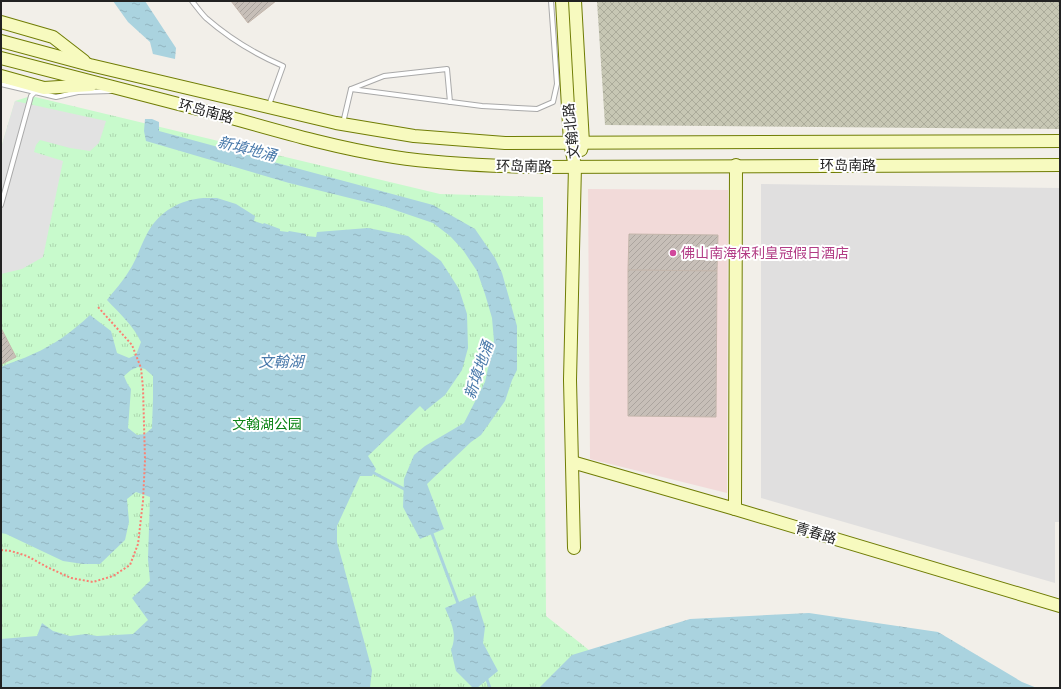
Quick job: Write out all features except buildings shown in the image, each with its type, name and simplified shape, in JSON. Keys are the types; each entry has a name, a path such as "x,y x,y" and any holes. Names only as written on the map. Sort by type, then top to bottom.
{"main road":[{"name":"文翰北路","path":"562,1 570,143 575,166"},
{"name":"文翰北路","path":"575,1 583,143 575,166"},
{"path":"1,22 53,37 90,65"},
{"name":"环岛南路","path":"1,41 90,65 343,124 407,135 449,140 506,143 1060,141"},
{"name":"环岛南路","path":"1,58 314,141 394,157 428,161 500,166 1060,165"},
{"path":"1,76 44,88 102,84"},
{"path":"735,509 736,165"},
{"path":"574,548 570,380 575,166"},
{"name":"青春路","path":"572,462 1060,606"}],"lane":[{"path":"192,1 205,17 235,40 263,57 283,66 268,107"},
{"path":"351,89 482,106 536,109 553,102 557,84 551,1"},
{"path":"351,89 384,76 447,69 450,102"},
{"path":"1,84 56,97 78,92 129,91"},
{"path":"343,124 351,89"},
{"path":"1,205 31,96 35,92"}],"path":[{"path":"1,550 11,551 27,556 72,578 93,582 113,576 130,565 138,544 143,501 145,460 141,368 132,345 98,308"}],"shaded area":[{"path":"597,1 1060,1 1060,129 605,125"},
{"path":"15,101 106,121 99,143 90,151 70,148 40,140 36,145 34,152 63,161 43,257 22,269 1,274 1,148"},
{"path":"761,184 1060,188 1060,522 1055,522 1055,583 761,498"},
{"name":"佛山南海保利皇冠假日酒店","path":"588,189 728,190 727,493 590,459"}],"green space":[{"name":"文翰湖公园","path":"31,96 440,194 543,197 546,616 637,688 1,688 1,148 15,101"}],"water":[{"path":"113,1 145,1 176,48 175,59 153,54 150,42 128,22"},
{"path":"145,119 152,119 159,122 159,131 433,205 475,229 495,258 502,273 517,326 517,370 505,401 481,435 471,442 427,484 444,529 420,539 403,507 404,479 414,455 425,446 464,423 485,382 494,341 492,318 477,271 463,250 450,236 433,223 386,207 289,183 146,141 144,131"},
{"name":"文翰湖","path":"217,198 236,204 255,216 254,221 280,229 280,231 306,234 306,236 316,237 317,232 368,228 408,236 441,261 459,289 467,314 468,348 462,370 445,395 425,411 420,406 368,456 376,469 372,476 360,476 337,526 337,542 372,670 370,688 1,688 1,639 37,636 42,623 53,631 70,636 86,634 97,636 133,634 148,620 132,598 150,581 148,559 150,497 136,492 127,499 129,522 125,540 100,564 83,564 63,561 1,533 1,367 29,356 56,342 77,327 90,315 111,331 117,353 129,358 136,355 141,342 138,336 107,300 129,271 143,241 158,218 171,208 186,201","holes":["138,367 145,369 153,376 152,428 145,434 137,435 128,428 131,389 124,376 131,370"]},
{"path":"475,595 485,627 483,643 498,671 477,688 473,688 456,671 451,650 454,634 445,608"},
{"path":"809,613 938,632 1022,682 1037,688 539,688 572,655 690,619"}],"waterway":[{"path":"374,473 406,490"},
{"name":"新填地涌","path":"431,531 459,606"},
{"name":"新填地涌","path":"486,677 490,688"}],"place":[{"name":"佛山南海保利皇冠假日酒店","path":"673,253"}]}
